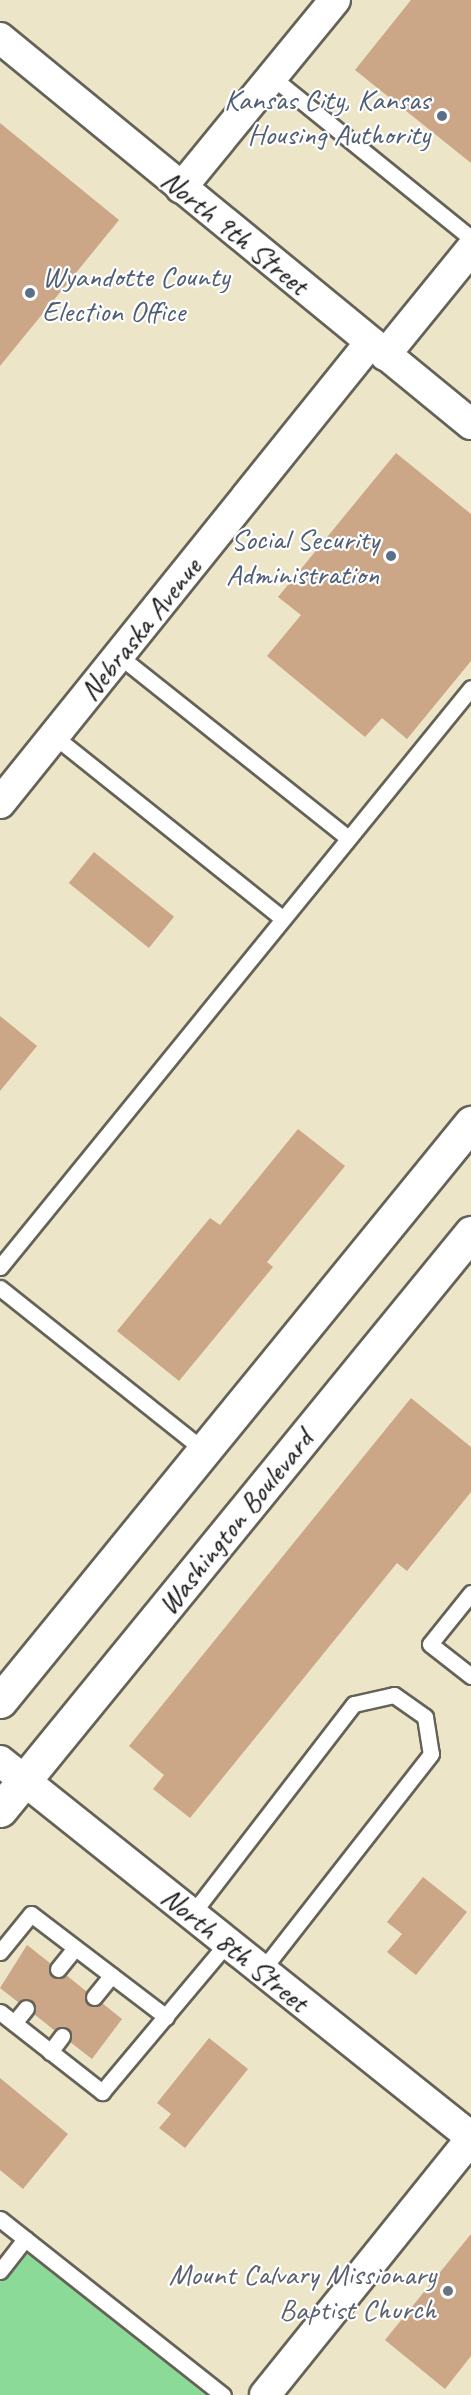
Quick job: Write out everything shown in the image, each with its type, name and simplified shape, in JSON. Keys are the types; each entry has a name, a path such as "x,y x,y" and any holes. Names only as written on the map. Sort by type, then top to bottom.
{"main road":[{"path":"0,1701 471,1123"},
{"name":"Washington Boulevard","path":"0,1810 12,1771 471,1233"}],"street":[{"path":"181,188 335,0"},
{"name":"North 9th Street","path":"0,38 471,424"},
{"name":"Nebraska Avenue","path":"0,803 118,655 377,349 471,249"},
{"name":"North 8th Street","path":"12,1771 471,2138"},
{"path":"265,2395 471,2138"}],"lane":[{"path":"272,77 471,238"},
{"path":"118,655 348,838"},
{"path":"0,1267 471,688"},
{"path":"54,736 283,919"},
{"path":"0,1288 204,1450"},
{"path":"471,1593 430,1644 471,1676"},
{"path":"192,1914 354,1704 394,1695 425,1717 431,1754 262,1970"},
{"path":"0,1952 31,1914 165,2017"},
{"path":"0,2012 102,2092 227,1943"},
{"path":"58,1970 75,1948"},
{"path":"94,1997 112,1975"},
{"path":"14,2023 26,2008"},
{"path":"50,2052 62,2036"},
{"path":"0,2219 223,2395"},
{"path":"0,2271 26,2240"}],"green space":[{"path":"24,2249 206,2395 0,2395 0,2279"}],"building":[{"name":"Kansas City, Kansas Housing Authority","path":"411,0 471,0 471,163 355,70"},
{"name":"Wyandotte County Election Office","path":"0,123 119,220 0,366"},
{"name":"Social Security Administration","path":"396,453 471,514 471,661 407,739 382,718 365,737 267,656 301,615 278,597"},
{"path":"94,852 174,917 149,948 69,883"},
{"path":"0,1016 37,1046 0,1091"},
{"path":"298,1129 345,1166 267,1262 273,1267 179,1381 117,1331 210,1218 220,1225"},
{"path":"411,1398 471,1447 471,1492 407,1571 397,1563 190,1818 153,1789 164,1775 129,1746"},
{"path":"423,1877 467,1912 416,1975 387,1952 402,1934 387,1922"},
{"path":"27,1945 50,1963 52,1977 66,1975 86,1991 88,2005 102,2003 122,2019 92,2059 70,2042 68,2029 54,2030 34,2014 32,2000 18,2002 0,1988"},
{"path":"209,2038 248,2069 185,2148 159,2128 171,2114 157,2103"},
{"path":"0,2078 68,2134 23,2189 0,2170"},
{"name":"Mount Calvary Missionary Baptist Church","path":"471,2234 471,2356 445,2389 385,2340"}],"place":[{"name":"Kansas City, Kansas Housing Authority","path":"442,116"},
{"name":"Wyandotte County Election Office","path":"30,293"},
{"name":"Social Security Administration","path":"391,556"},
{"name":"Mount Calvary Missionary Baptist Church","path":"448,2291"}]}
